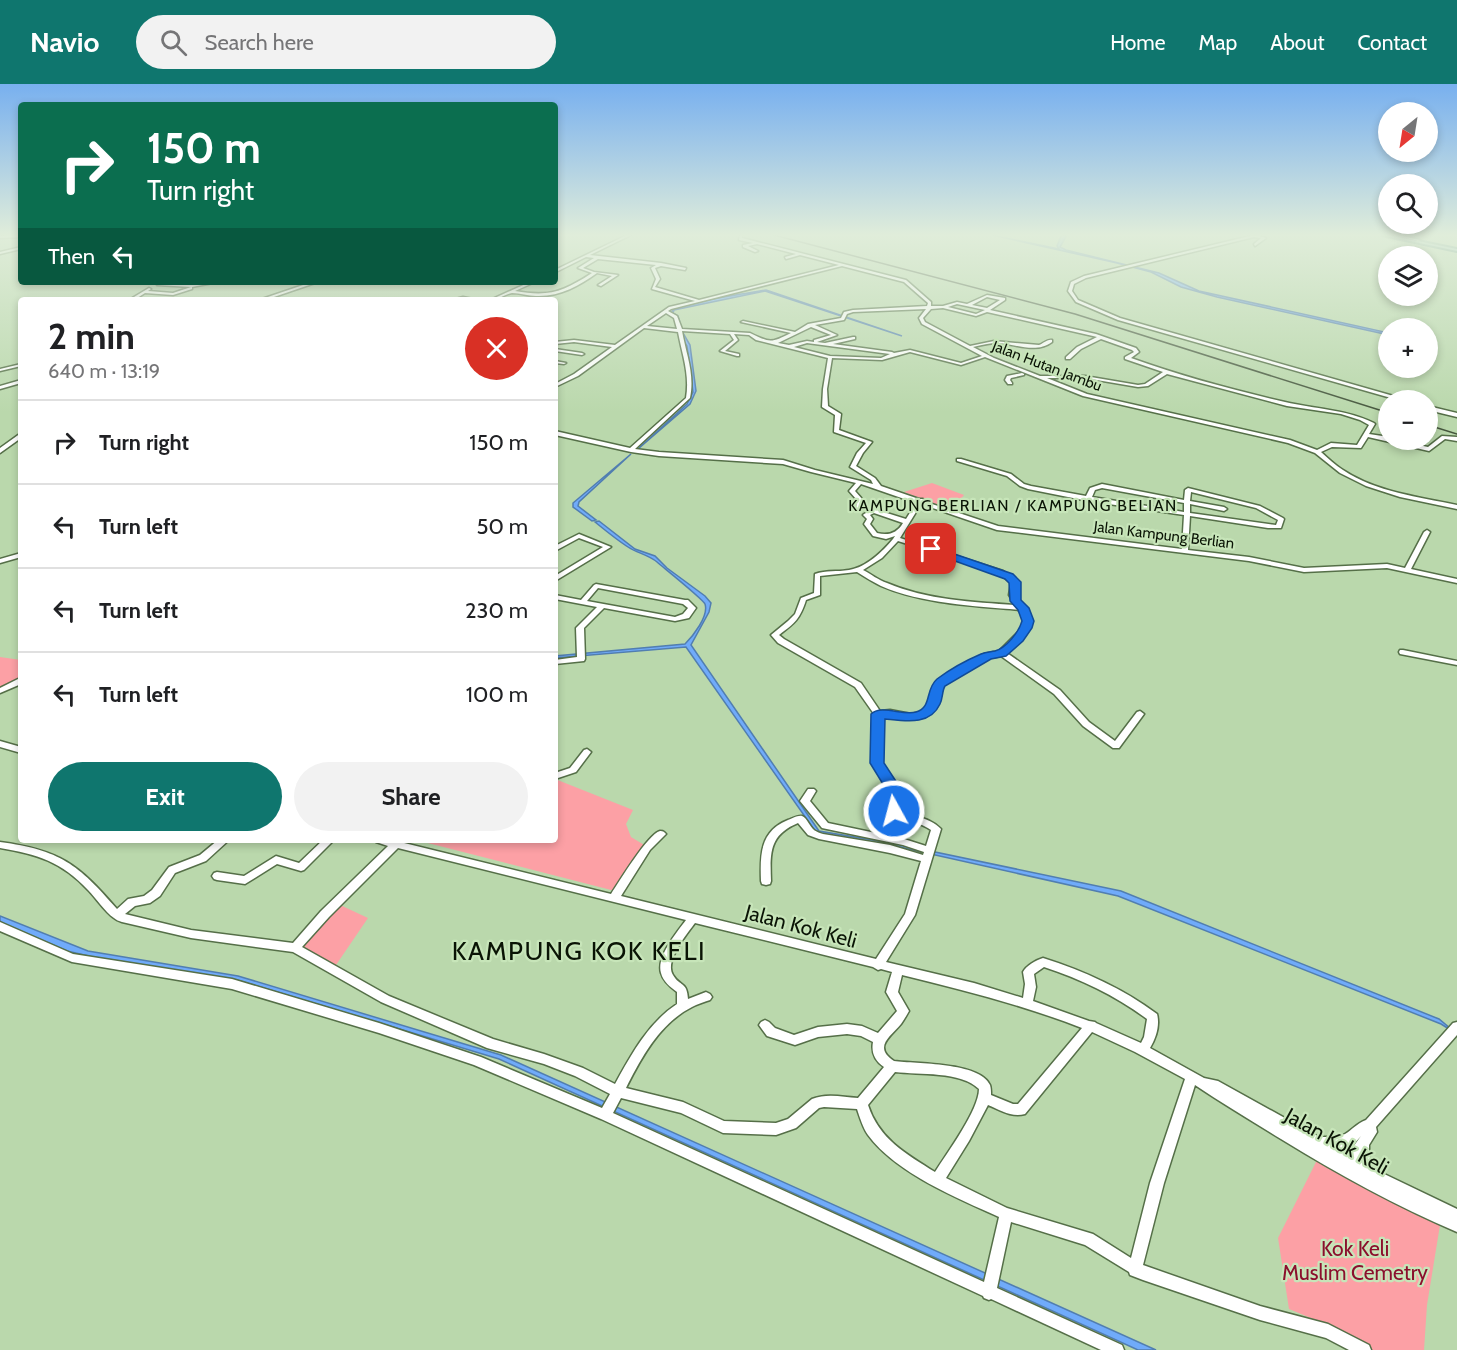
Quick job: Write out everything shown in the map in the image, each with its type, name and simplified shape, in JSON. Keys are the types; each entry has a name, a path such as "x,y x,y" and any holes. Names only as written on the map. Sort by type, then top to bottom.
{"street":[{"path":"523,294 538,297 555,294"},
{"path":"675,294 697,300"},
{"path":"558,384 576,375 665,311 722,294"},
{"name":"Jalan Hutan Jambu","path":"920,294 930,303 921,321 985,356 1025,374 1094,398 1280,439 1317,452 1342,472 1368,485 1400,495 1457,507"},
{"path":"1072,294 1084,305 1119,320 1378,393"},
{"path":"943,307 976,315 1005,300 987,296 968,305"},
{"path":"774,343 810,325 844,317 845,313 853,311 943,307 957,303 968,305 1099,338 1136,350 1137,352 1127,358 1165,373 1289,404 1331,410 1371,423 1372,426 1359,447 1331,445 1317,452"},
{"path":"632,450 688,398 691,389 687,354 676,317 665,311"},
{"path":"743,322 795,333"},
{"path":"737,355 722,351 740,333 757,325"},
{"path":"809,342 835,335 810,325"},
{"path":"642,327 750,334 758,339 830,357 882,359 892,354 910,351"},
{"path":"731,333 736,339"},
{"path":"810,353 842,339 853,338"},
{"path":"1068,358 1079,348 1099,338"},
{"path":"558,343 574,341 615,346"},
{"path":"970,347 992,342 1033,346 1047,344 1050,341"},
{"path":"788,347 799,342 809,342 884,354 910,351 958,363 985,356"},
{"path":"558,350 582,354"},
{"path":"830,357 825,407 838,414 836,431 869,442 853,467 875,480 878,487"},
{"path":"558,362 564,363"},
{"path":"0,370 18,366"},
{"path":"1035,377 1082,376 1138,386 1146,385 1165,373"},
{"path":"1011,383 1007,381 1009,376 1025,374"},
{"path":"1,392 18,382"},
{"path":"1438,410 1457,415"},
{"name":"Jalan Kampung Berlian","path":"558,434 632,450 697,458 783,462 921,500 997,528 1249,559 1304,570 1368,566 1408,569 1457,581"},
{"path":"1367,435 1378,437"},
{"path":"1438,441 1444,436 1457,439"},
{"path":"0,452 18,437"},
{"path":"959,460 1009,475 1030,488 1187,515 1276,527 1280,526 1281,519 1258,507 1188,490 1187,501 1187,515 1185,551"},
{"path":"859,508 860,500 852,491 860,482"},
{"path":"1088,498 1092,489 1102,486 1224,509"},
{"path":"878,966 910,915 936,832 933,826 897,813 891,808 893,789 877,763 878,714 858,685 781,641 775,635 791,623 798,614 803,599 818,594 817,575 858,570 878,559 898,539 921,500"},
{"path":"902,530 886,537 874,536 867,524 870,519 866,515 874,511 907,522"},
{"path":"1408,569 1427,532"},
{"path":"558,547 579,536 608,547 558,577"},
{"path":"878,714 920,716 932,707 940,683 987,656 1002,654 1026,628 1028,621 1014,595 1015,582 1001,572 898,539"},
{"path":"0,561 18,556"},
{"path":"858,570 882,584 904,592 962,603 1003,608 1020,607"},
{"path":"558,598 675,619 686,616 692,608 685,602 596,586 583,602"},
{"path":"558,661 580,655 580,628 602,606"},
{"path":"1403,652 1457,663"},
{"path":"1002,654 1057,692 1086,724 1116,746 1140,714"},
{"path":"0,691 18,682"},
{"path":"0,744 18,749"},
{"path":"558,775 573,770 587,752"},
{"path":"811,791 805,801 825,826 904,842 928,855"},
{"path":"766,881 765,848 769,840 786,825 800,819 811,833 822,837 928,855"},
{"path":"614,898 647,848 661,834"},
{"path":"117,915 134,901 146,900 156,893 172,870 202,859 221,843"},
{"path":"217,876 245,880 276,860 301,867 326,843"},
{"name":"Jalan Kok Keli","path":"392,843 1027,1002 1091,1025 1143,1050 1197,1079 1294,1140 1388,1192 1457,1225"},
{"path":"295,948 333,906 396,844"},
{"path":"0,846 40,852 75,870 117,915 137,923 192,934 295,948 385,999 491,1044 579,1072 616,1096 683,1108 723,1127 760,1130 776,1129 792,1124 812,1105 824,1101 861,1104"},
{"path":"683,1007 682,990 668,977 664,965 693,918"},
{"path":"0,926 77,959 220,981 295,1001 477,1061 606,1114 1117,1350"},
{"path":"1027,1002 1032,981 1028,972 1042,962 1077,974 1126,999 1153,1017 1150,1038 1143,1050"},
{"path":"898,970 892,992 903,1011 901,1018 879,1041 878,1053 892,1066 933,1068 966,1076 984,1085 987,1091 965,1137 937,1180"},
{"path":"606,1114 649,1040 671,1015 706,997"},
{"path":"765,1025 771,1032 795,1040 808,1035 850,1030 862,1031 879,1041"},
{"path":"985,1098 1015,1111 1023,1109 1091,1025"},
{"path":"1313,1142 1334,1143 1358,1139 1371,1132 1370,1125 1457,1027"},
{"path":"861,1104 892,1066"},
{"path":"1135,1270 1157,1183 1197,1079"},
{"name":"Jalan Kok Keli","path":"1197,1079 1214,1085 1379,1178 1457,1216"},
{"path":"861,1104 867,1122 882,1141 937,1180 1006,1214 1088,1239 1102,1246 1135,1270 1252,1311 1328,1331 1364,1350"},
{"path":"1343,1159 1358,1139"},
{"path":"1358,1139 1364,1161 1379,1178"},
{"path":"1294,1140 1343,1159 1388,1192"},
{"path":"989,1289 1006,1214"}],"green space":[{"path":"932,483 964,495 952,510 904,492"},
{"path":"0,657 18,660 18,680 0,688"},
{"path":"558,780 633,810 626,824 631,837 646,846 615,891 428,843 558,843"},
{"path":"338,904 368,918 336,965 303,947 304,941"},
{"name":"Kok Keli Muslim Cemetry","path":"1317,1160 1440,1225 1427,1305 1424,1350 1371,1350 1347,1333 1289,1309 1278,1238"}],"water":[{"path":"750,294 674,310 673,313 678,316 683,333 690,345 696,391 690,404 638,449 687,404 693,392 687,346 682,339 677,316 672,313 672,311 679,307"},
{"path":"774,294 778,294 902,336"},
{"path":"1206,294 1378,331 1378,333 1217,297"},
{"path":"631,454 579,502 578,506 596,520 592,521 573,507 573,503"},
{"path":"599,521 635,549 655,556 711,603 709,612 691,645 819,831 897,844 1121,891 1439,1019 1457,1034 1441,1024 1118,896 895,846 823,835 815,831 686,647 558,658 558,656 685,644 696,631 705,614 703,601 654,560 628,547 595,522"},
{"path":"0,916 88,951 238,976 501,1055 1156,1350 1138,1350 499,1059 237,980 67,951 0,922"}],"railway":[{"path":"999,294 1075,314 1378,410"},
{"path":"1438,428 1457,434"}],"district":[{"name":"KAMPUNG BERLIAN / KAMPUNG BELIAN","path":"1013,505"},
{"name":"KAMPUNG KOK KELI","path":"579,951"}],"route":[{"path":"894,811 890,805 893,794 892,786 877,763 878,714 915,717 927,713 934,703 936,690 940,683 965,667 981,662 987,656 1002,654 1026,628 1028,621 1023,608 1016,601 1015,582 1009,576 931,549"}]}
